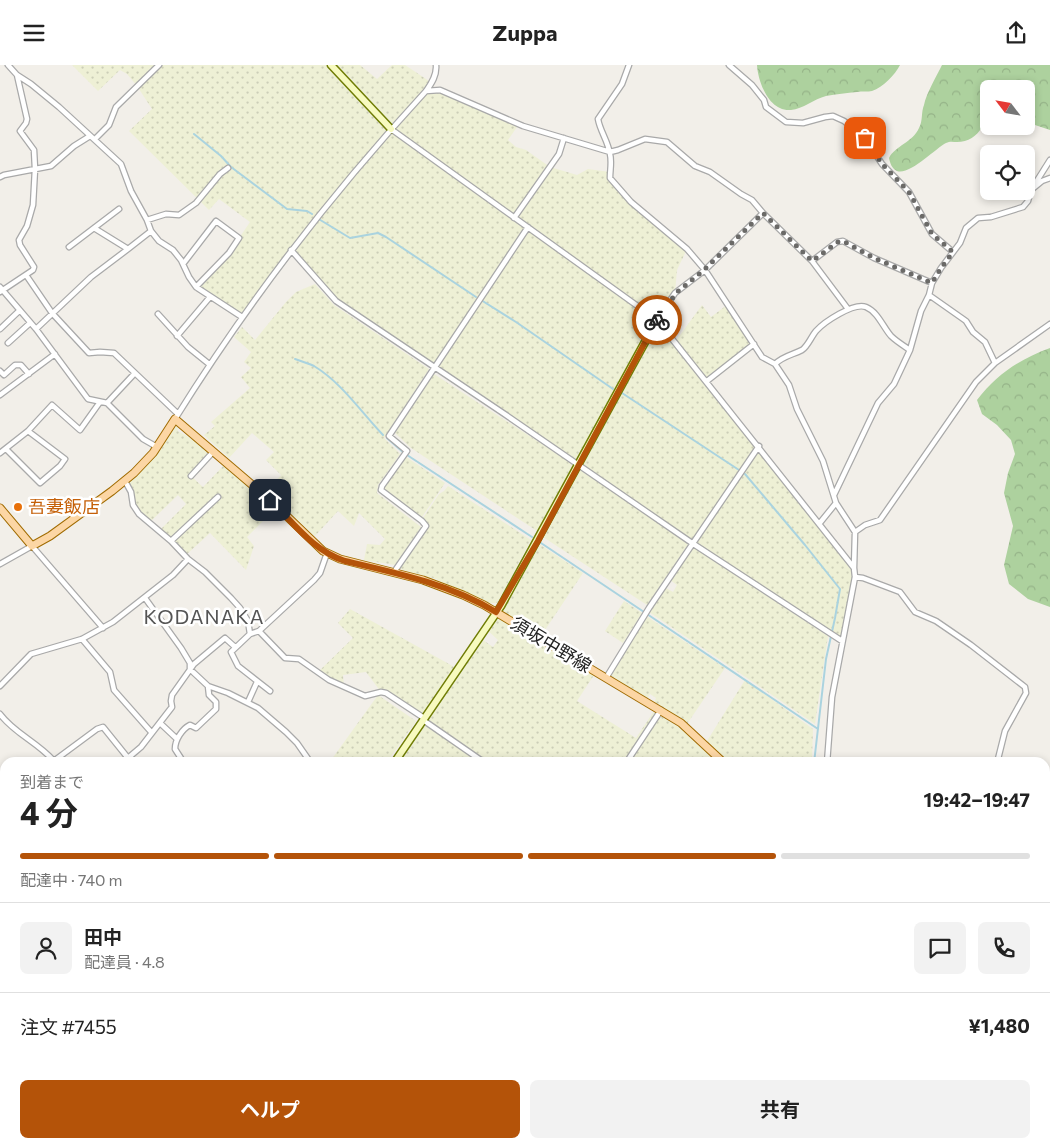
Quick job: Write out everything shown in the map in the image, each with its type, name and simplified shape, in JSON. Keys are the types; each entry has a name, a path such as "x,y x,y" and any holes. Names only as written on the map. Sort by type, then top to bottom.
{"main road":[{"path":"0,508 32,546 50,536 125,481 148,459 177,417"},
{"name":"須坂中野線","path":"177,417 213,452 270,500 315,545 327,553 345,561 423,580 458,593 496,612 661,711 690,730 718,757"}],"street":[{"path":"8,65 16,75 45,96 121,164 131,191 151,231 159,241 173,250 196,287 242,317"},
{"path":"0,177 51,166 74,146 92,138 109,125 116,107 159,65"},
{"path":"331,65 390,129 657,320 854,568"},
{"path":"26,275 52,313 90,353 114,353 177,417 209,364 264,285 337,191 390,129 426,91 432,83 437,68 436,65"},
{"path":"629,65 622,84 598,119 599,127 610,152 612,164 610,178 631,202 686,249 704,270 762,357 775,364 789,385 797,409 823,461 836,503 855,532 855,577 832,697 828,757"},
{"path":"729,65 752,85 764,100 766,107 786,122 803,123 833,116 844,121 865,138 882,164 909,192 932,234 953,252"},
{"path":"16,75 27,119 20,131 34,149 33,205 27,226 19,240 20,245 34,267 26,275 1,290 36,329 82,393 88,399 107,403 143,439 157,447"},
{"path":"426,91 440,90 523,126 610,152 618,151 645,139 667,142 695,166 710,172 752,200 812,261 848,309"},
{"path":"514,218 558,154 564,138"},
{"path":"1035,184 1050,160"},
{"path":"147,220 166,214 179,215 196,203 220,174 228,168"},
{"path":"1035,187 1050,178"},
{"path":"834,495 878,403 894,384 910,350 921,311 929,295 932,283 960,243 966,228 978,218 991,217 1023,207 1028,200"},
{"path":"69,247 120,209"},
{"path":"398,757 501,606 657,320 676,293 704,270 763,213"},
{"path":"183,264 216,221 239,238 228,253 196,287"},
{"path":"394,572 426,526 380,490 407,451 390,436 528,227"},
{"path":"94,228 128,249"},
{"path":"36,329 91,277 151,231"},
{"path":"812,261 838,242 843,241 874,258 932,283"},
{"path":"291,250 336,301 692,543 842,641"},
{"path":"929,295 963,318 973,332 984,340 995,363"},
{"path":"177,336 210,297"},
{"path":"775,364 782,358 803,349 820,327 848,309 865,306 871,310 892,336 910,350"},
{"path":"0,329 19,311"},
{"path":"158,314 177,336 209,364"},
{"path":"8,343 30,323"},
{"path":"855,532 865,525 880,520 976,381 995,363 1050,324"},
{"path":"707,381 754,344"},
{"path":"0,395 55,354"},
{"path":"0,371 4,375 15,365 21,365 29,374"},
{"path":"107,403 135,373"},
{"path":"0,453 28,431 52,405 80,430 100,402"},
{"path":"6,449 40,483 60,466 65,459 28,431"},
{"path":"606,678 649,608 758,447"},
{"path":"191,476 213,452"},
{"path":"125,481 131,492 133,505 139,514 205,572 240,608 248,621 250,634"},
{"path":"171,541 218,497"},
{"path":"819,524 836,503"},
{"path":"0,564 32,546 103,628"},
{"path":"270,691 238,666 231,652 250,634 259,631 314,580 320,573 327,553"},
{"path":"0,686 31,654 82,639 103,628 145,598 173,575 188,559"},
{"path":"855,577 863,578 900,592 916,611 936,621 971,645 1025,687 1026,693 1005,731 998,757"},
{"path":"145,598 181,648 190,663 190,670"},
{"path":"259,631 285,658 299,659 329,680 365,696 386,693 477,757"},
{"path":"129,757 141,747 172,707 170,701 172,695 194,663 225,638 235,647"},
{"path":"82,639 110,673 114,690 152,733"},
{"path":"190,670 208,685 258,708 286,731 307,757"},
{"path":"248,702 257,682"},
{"path":"181,757 176,749 177,739 187,726 190,725 196,728 216,709 216,701 209,695 208,685"},
{"path":"630,757 661,711"},
{"path":"0,714 8,725 43,749 49,757"},
{"path":"160,723 177,739"},
{"path":"60,757 97,729 103,727 127,757"}],"green space":[{"path":"72,65 360,65 377,79 392,65 405,65 432,83 426,90 440,90 519,124 508,140 516,147 526,150 550,167 577,175 588,169 610,172 610,178 631,202 687,249 677,270 675,293 657,320 675,342 702,305 711,317 727,305 754,344 707,381 854,568 855,577 842,641 336,301 292,250 242,317 196,287 229,253 250,222 219,199 209,210 129,131 152,109 127,74 120,70 98,91"},
{"path":"757,65 900,65 888,80 872,91 826,96 791,110 777,106 766,95 762,87"},
{"path":"942,65 1050,65 1050,130 1035,125 1035,80 980,80 980,130 978,133 968,140 946,143 915,166 897,171 891,166 889,158 895,150 913,137 919,128 923,108"},
{"path":"315,284 334,305 429,369 384,438 400,454 378,485 377,493 421,527 395,565 364,560 367,544 380,545 385,539 359,513 354,526 338,511 315,536 267,491 281,475 266,460 274,452 252,433 229,458 204,435 215,426 211,422 250,388 241,377 251,368 244,362 251,352 234,337 242,327 255,340 296,292"},
{"path":"1050,348 1050,607 1028,599 1009,584 1004,565 1013,526 1004,493 1008,473 1015,454 1011,440 997,425 982,414 977,400 993,382 1010,368"},
{"path":"434,374 574,465 537,531 411,448 395,433"},
{"path":"175,419 178,431 213,452 191,476 203,487 226,463 277,507 247,537 254,546 246,570 210,533 185,556 159,531 186,504 178,495 149,523 133,505 131,492 125,481 134,473"},
{"path":"406,457 445,483 420,520 384,492 384,487"},
{"path":"580,470 689,543 647,605 543,537"},
{"path":"448,486 531,540 497,603 490,603 433,578 396,568 425,526 421,521 439,494"},
{"path":"536,542 583,573 541,636 503,613 502,605"},
{"path":"693,547 828,636 815,724 649,612 666,588 673,592 677,585 670,580"},
{"path":"624,601 642,613 623,643 605,631"},
{"path":"350,609 458,669 479,637 493,647 498,640 485,628 496,612 596,672 577,701 636,738 656,708 659,715 680,728 712,757 397,757 424,719 386,693 381,692 366,672 343,675 344,687 318,672 353,638 338,623"},
{"path":"646,616 725,668 687,724 654,703 656,698 650,694 647,699 609,676"},
{"path":"745,680 813,729 812,757 721,757 707,741"},
{"path":"378,695 416,721 391,757 333,757"}],"waterway":[{"path":"194,134 221,156 231,167 287,209 307,211 312,214"},
{"path":"317,218 350,238 378,233 476,297"},
{"path":"481,300 613,389"},
{"path":"295,359 314,366 334,381 383,435"},
{"path":"622,393 739,470"},
{"path":"387,438 404,453 532,537"},
{"path":"745,474 840,589 826,659 815,757"},
{"path":"538,541 644,612"},
{"path":"647,614 818,729"}],"way so far":[{"path":"657,320 676,293 704,270 763,213 812,261 838,242 843,241 874,258 932,283 953,252 932,234 909,192 882,164 865,138"}],"place":[{"name":"吾妻飯店","path":"18,507"}],"district":[{"name":"KODANAKA","path":"204,617"}],"route":[{"path":"270,500 315,545 332,556 345,561 423,580 463,595 496,612 538,541 657,320"}]}
